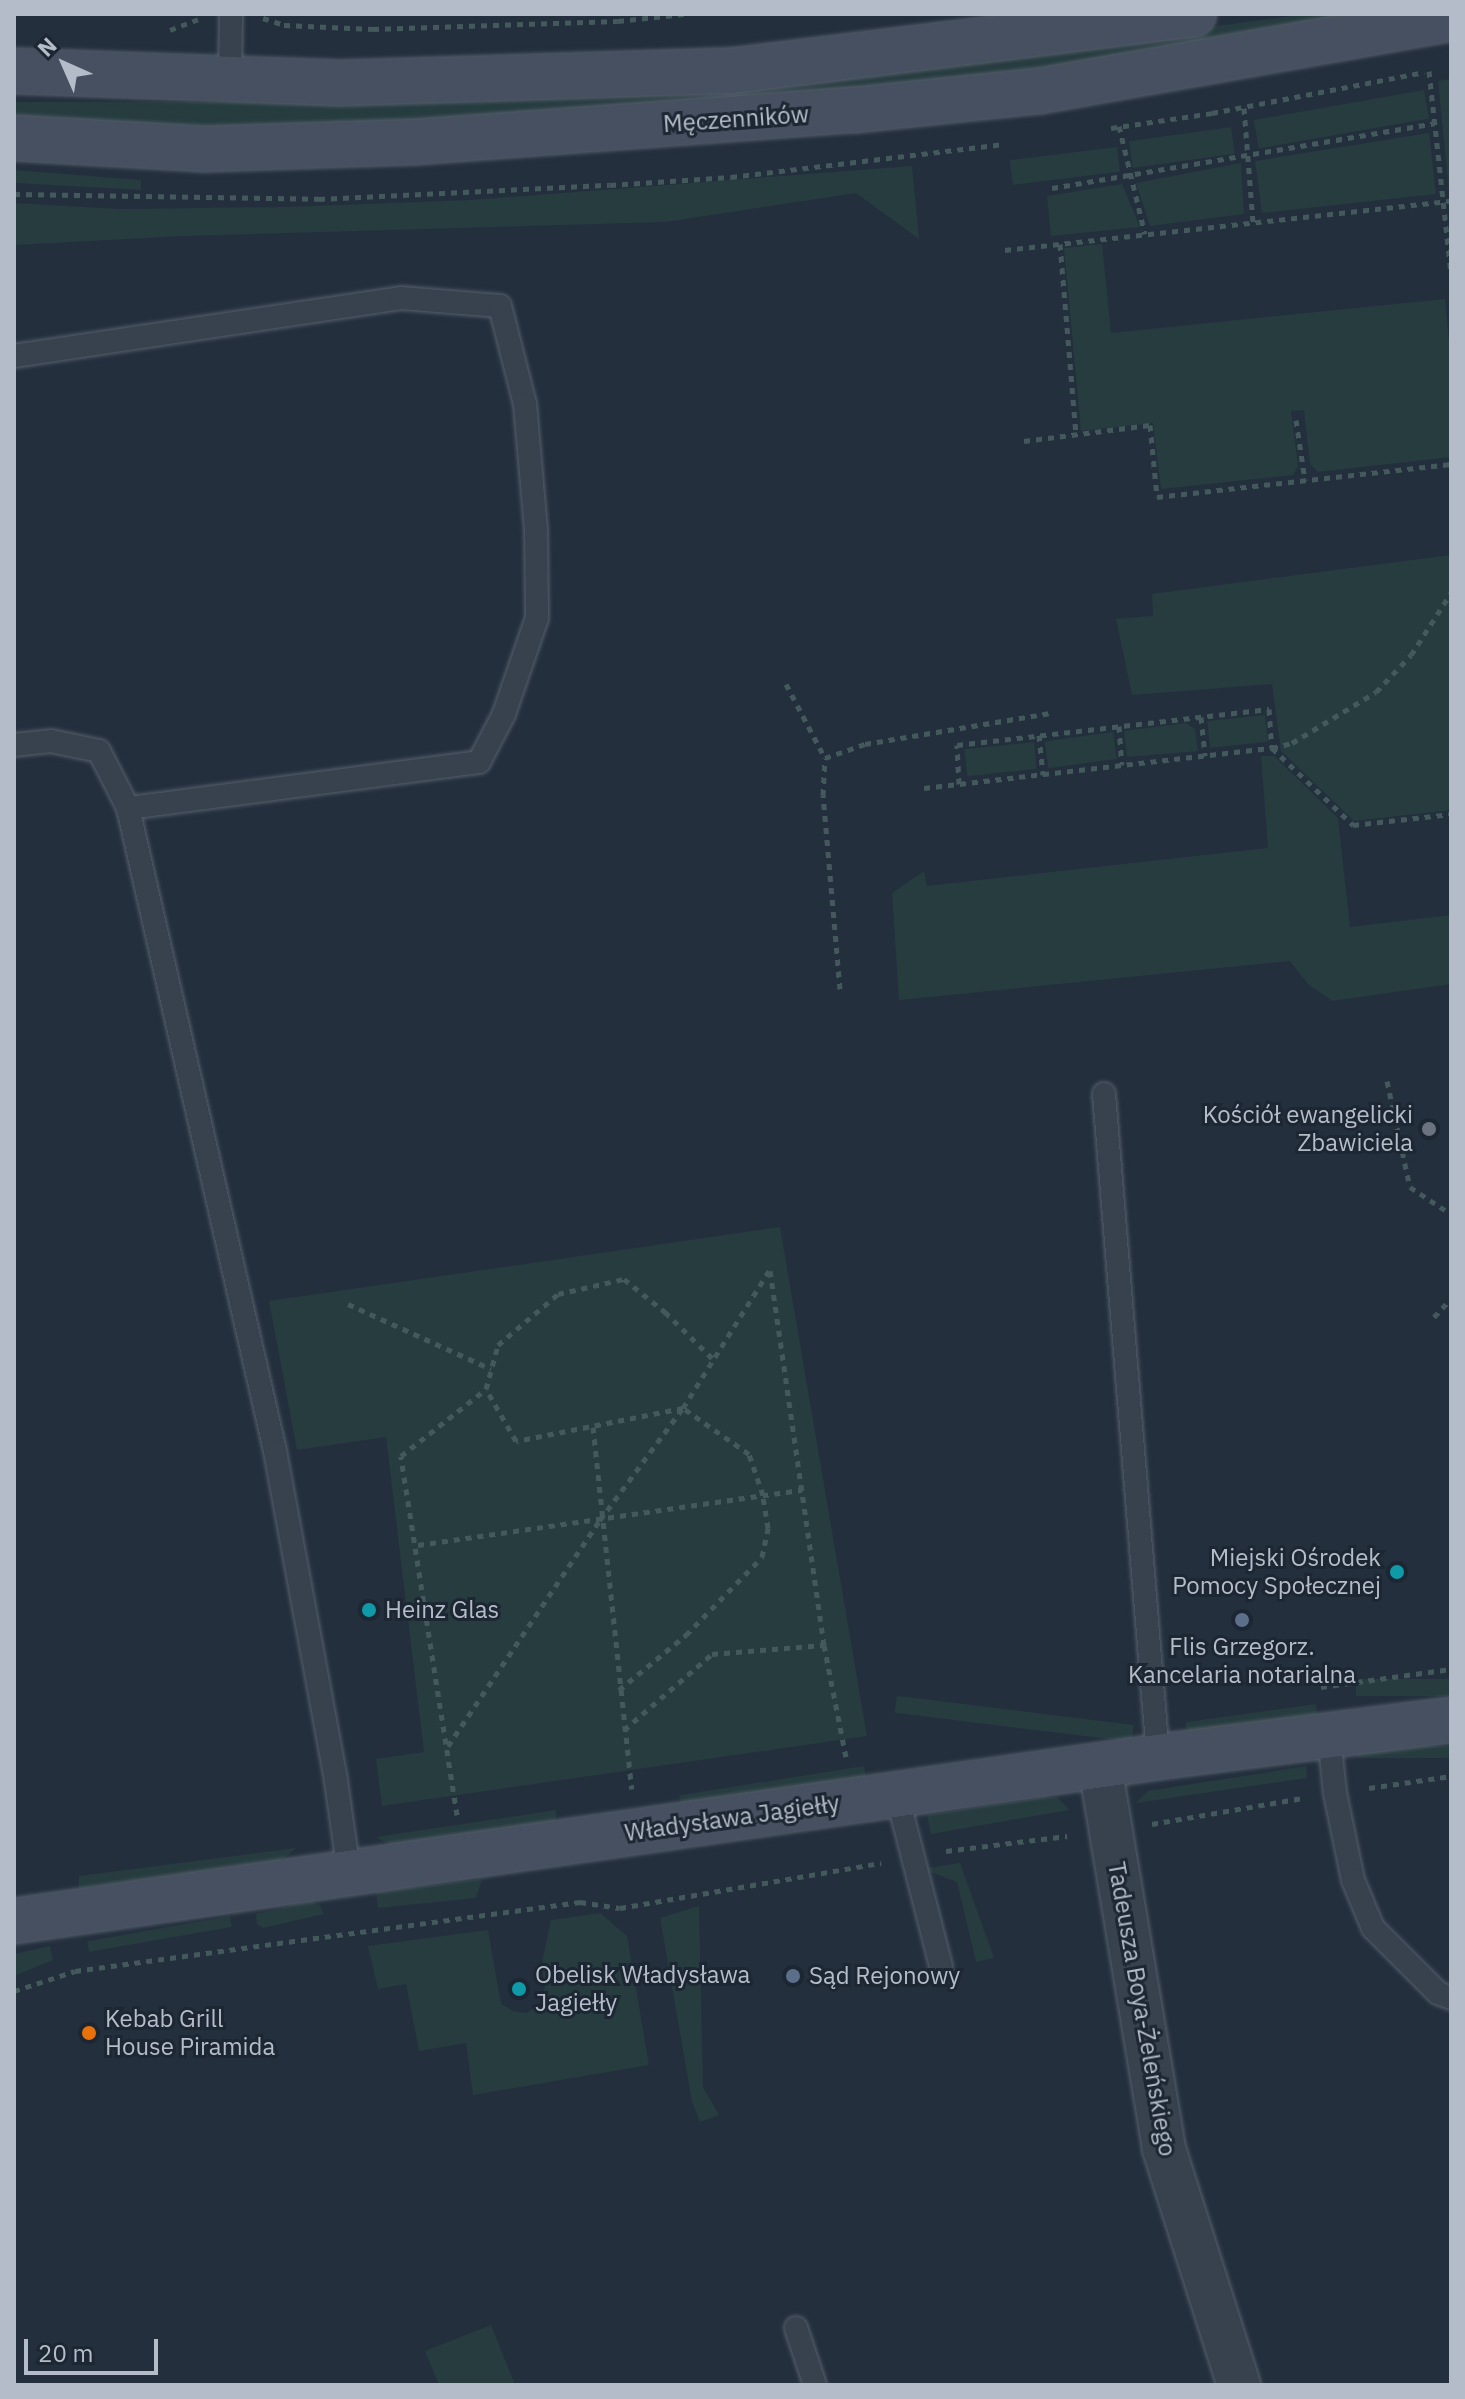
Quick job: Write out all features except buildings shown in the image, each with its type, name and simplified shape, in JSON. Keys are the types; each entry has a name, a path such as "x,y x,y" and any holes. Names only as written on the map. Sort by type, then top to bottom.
{"main road":[{"name":"Męczenników","path":"14,71 341,83 731,71 1193,14"},
{"name":"Męczenników","path":"14,138 205,149 415,142 854,110 1099,82 1451,18"},
{"name":"Władysława Jagiełły","path":"14,1921 1158,1757 1451,1720"}],"street":[{"name":"Tadeusza Boya-Żeleńskiego","path":"1100,1766 1164,2149 1239,2385"}],"lane":[{"path":"230,79 231,14"},
{"path":"14,356 401,298 500,306 525,404 536,530 537,618 504,714 479,762 128,808"},
{"path":"14,745 51,741 99,751 128,808 275,1451 336,1781 349,1872"},
{"path":"1104,1094 1158,1757"},
{"path":"1329,1736 1335,1793 1353,1880 1373,1928 1438,1993 1451,1998"},
{"path":"897,1795 941,1966"},
{"path":"796,2328 815,2385"}],"path":[{"path":"252,14 284,25 373,29 618,21 684,14"},
{"path":"1429,71 1448,201 1451,272"},
{"path":"1244,107 1253,222"},
{"path":"1052,188 1435,123"},
{"path":"1119,126 1145,234"},
{"path":"1005,250 1448,201"},
{"path":"1060,244 1076,435"},
{"path":"1296,420 1305,480"},
{"path":"1024,441 1150,425 1157,497 1451,464"},
{"path":"924,788 1272,748 1314,732 1376,692 1411,655 1451,593"},
{"path":"786,684 825,758 823,795 840,989"},
{"path":"959,784 957,745 1269,709 1272,748 1353,825 1451,814"},
{"path":"825,758 865,744 1050,713"},
{"path":"1201,717 1205,756"},
{"path":"1119,726 1122,765"},
{"path":"1039,735 1043,775"},
{"path":"1387,1081 1410,1187 1451,1214"},
{"path":"448,1746 600,1520 683,1408 770,1271 824,1645 846,1757"},
{"path":"458,1816 418,1545 401,1456 486,1389 498,1345 558,1294 624,1279 665,1312 713,1359"},
{"path":"1434,1317 1451,1299"},
{"path":"348,1304 491,1369"},
{"path":"486,1389 516,1441 683,1408 749,1454 763,1495 768,1528 762,1557 686,1635 619,1690"},
{"path":"593,1427 600,1520 632,1790"},
{"path":"418,1545 802,1490"},
{"path":"624,1730 712,1654 824,1645"},
{"path":"14,1991 75,1971 580,1902 620,1908 913,1857 1111,1831 1451,1776"}],"green space":[{"path":"1306,14 1389,14 1137,60 800,102 253,132 14,119 14,102 303,102 769,86"},
{"path":"1451,79 1451,192 1449,192 1438,81"},
{"path":"1424,90 1429,119 1259,149 1254,120"},
{"path":"1231,127 1235,154 1133,168 1129,141"},
{"path":"1429,133 1436,194 1262,213 1255,161"},
{"path":"1117,147 1120,172 1013,185 1010,160"},
{"path":"1241,163 1244,214 1150,226 1136,183"},
{"path":"912,166 919,239 856,193 665,222 183,236 14,245 14,203 120,209 471,200"},
{"path":"14,170 141,180 141,190 14,183"},
{"path":"1122,184 1140,227 1051,236 1047,196"},
{"path":"1102,244 1111,333 1445,299 1451,361 1451,457 1318,472 1310,464 1304,410 1291,411 1298,466 1293,475 1161,489 1153,423 1081,431 1064,248"},
{"path":"1451,555 1451,810 1354,821 1281,751 1272,684 1132,695 1116,619 1153,616 1152,594"},
{"path":"1265,715 1268,742 1210,748 1207,721"},
{"path":"1186,723 1195,729 1198,751 1127,757 1124,731"},
{"path":"1113,732 1117,759 1048,768 1045,742"},
{"path":"1034,742 1037,769 967,776 964,749"},
{"path":"1261,756 1274,756 1338,818 1350,927 1451,915 1451,984 1332,1001 1308,984 1290,961 899,1000 892,893 924,871 927,886 1268,848"},
{"path":"780,1227 867,1736 382,1806 376,1759 424,1752 386,1437 297,1450 269,1301"},
{"path":"1356,1679 1451,1679 1451,1696 1356,1696"},
{"path":"897,1696 1134,1725 1132,1742 895,1713"},
{"path":"1316,1704 1318,1718 1187,1736 1185,1722"},
{"path":"1357,1746 1451,1746 1451,1758 1357,1758"},
{"path":"864,1766 866,1778 681,1807 679,1795"},
{"path":"1306,1766 1307,1778 1136,1803 1148,1791"},
{"path":"1057,1797 1069,1810 931,1834 927,1815"},
{"path":"556,1810 556,1822 390,1845 376,1837"},
{"path":"296,1848 282,1860 79,1889 79,1876"},
{"path":"960,1863 994,1958 976,1962 957,1882 923,1869"},
{"path":"482,1879 476,1898 378,1908 376,1892"},
{"path":"310,1901 320,1905 324,1914 263,1928 257,1924 256,1914"},
{"path":"699,1906 703,2087 719,2115 700,2122 692,2102 660,1918"},
{"path":"600,1913 627,1936 649,2065 473,2095 466,2043 419,2051 406,1984 378,1989 368,1946 488,1930 501,2004 513,2011 527,2013 542,2001 545,1987 542,1963 551,1920"},
{"path":"230,1916 232,1927 89,1952 87,1941"},
{"path":"50,1946 53,1960 14,1976 14,1954"},
{"path":"491,2325 515,2385 439,2385 425,2351"}],"place":[{"name":"Kościół ewangelicki Zbawiciela","path":"1429,1129"},
{"name":"Miejski Ośrodek Pomocy Społecznej","path":"1397,1572"},
{"name":"Heinz Glas","path":"369,1610"},
{"name":"Flis Grzegorz. Kancelaria notarialna","path":"1242,1620"},
{"name":"Sąd Rejonowy","path":"793,1976"},
{"name":"Obelisk Władysława Jagiełły","path":"519,1989"},
{"name":"Kebab Grill House Piramida","path":"89,2033"}]}
